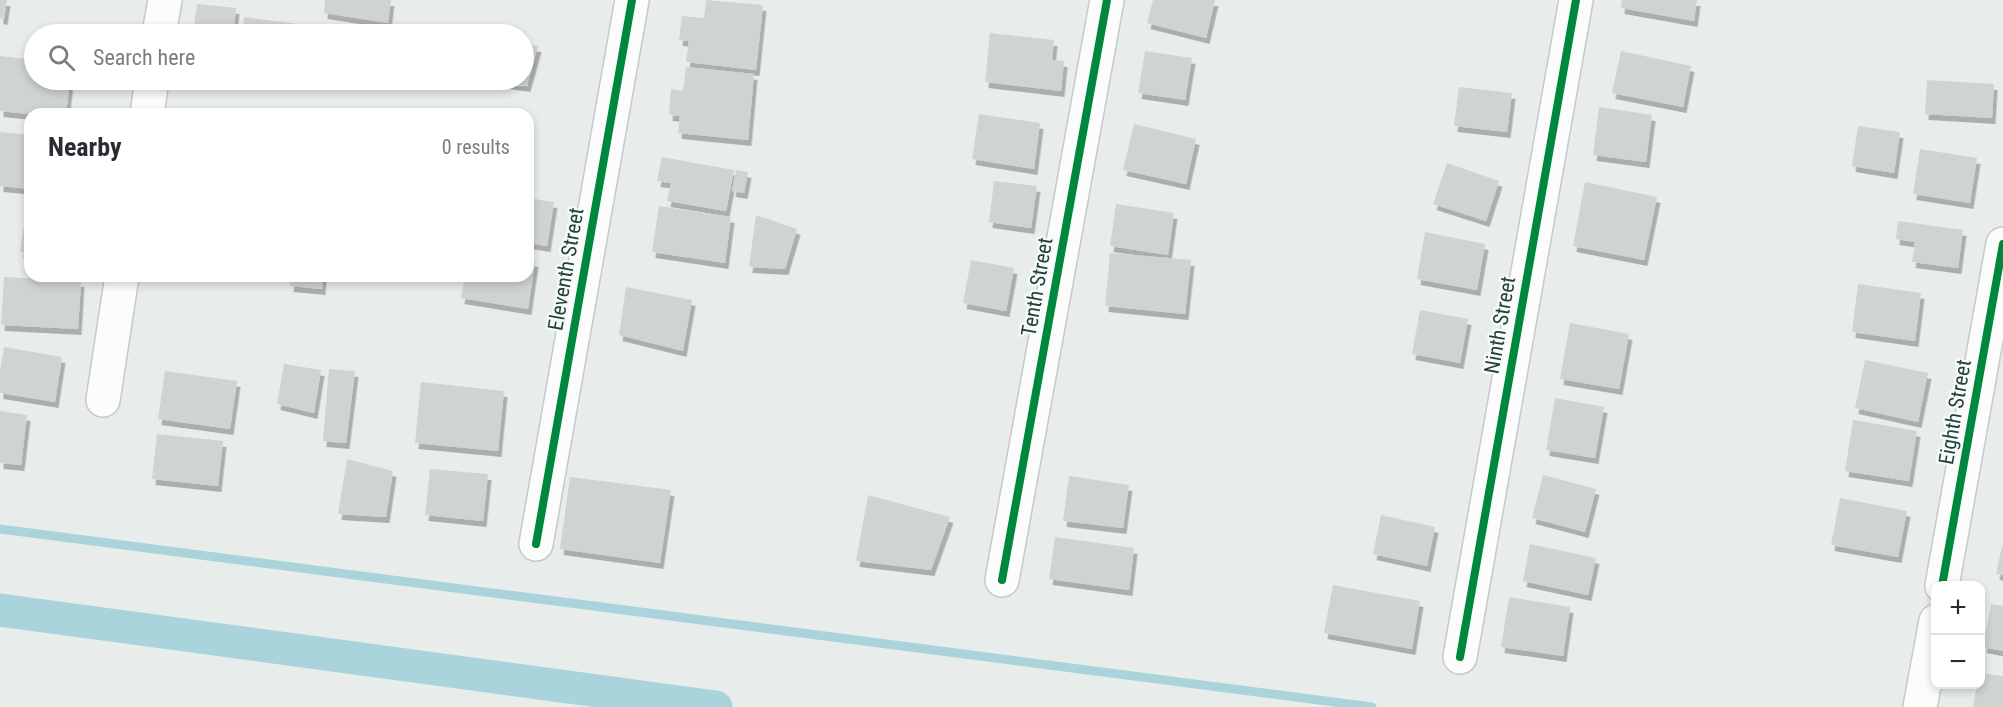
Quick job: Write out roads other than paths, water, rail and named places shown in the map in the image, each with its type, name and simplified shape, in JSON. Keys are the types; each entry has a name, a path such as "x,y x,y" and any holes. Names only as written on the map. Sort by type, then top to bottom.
{"street":[{"path":"161,24 165,0"},
{"name":"Eleventh Street","path":"536,544 632,0"},
{"name":"Tenth Street","path":"1002,580 1107,0"},
{"name":"Ninth Street","path":"1460,657 1576,0"},
{"path":"148,108 151,90"},
{"name":"Eighth Street","path":"1943,581 2003,244"},
{"path":"103,400 121,282"},
{"path":"1920,707 1933,635"}],"waterway":[{"path":"0,529 1372,707"},
{"path":"0,610 716,707"}]}
